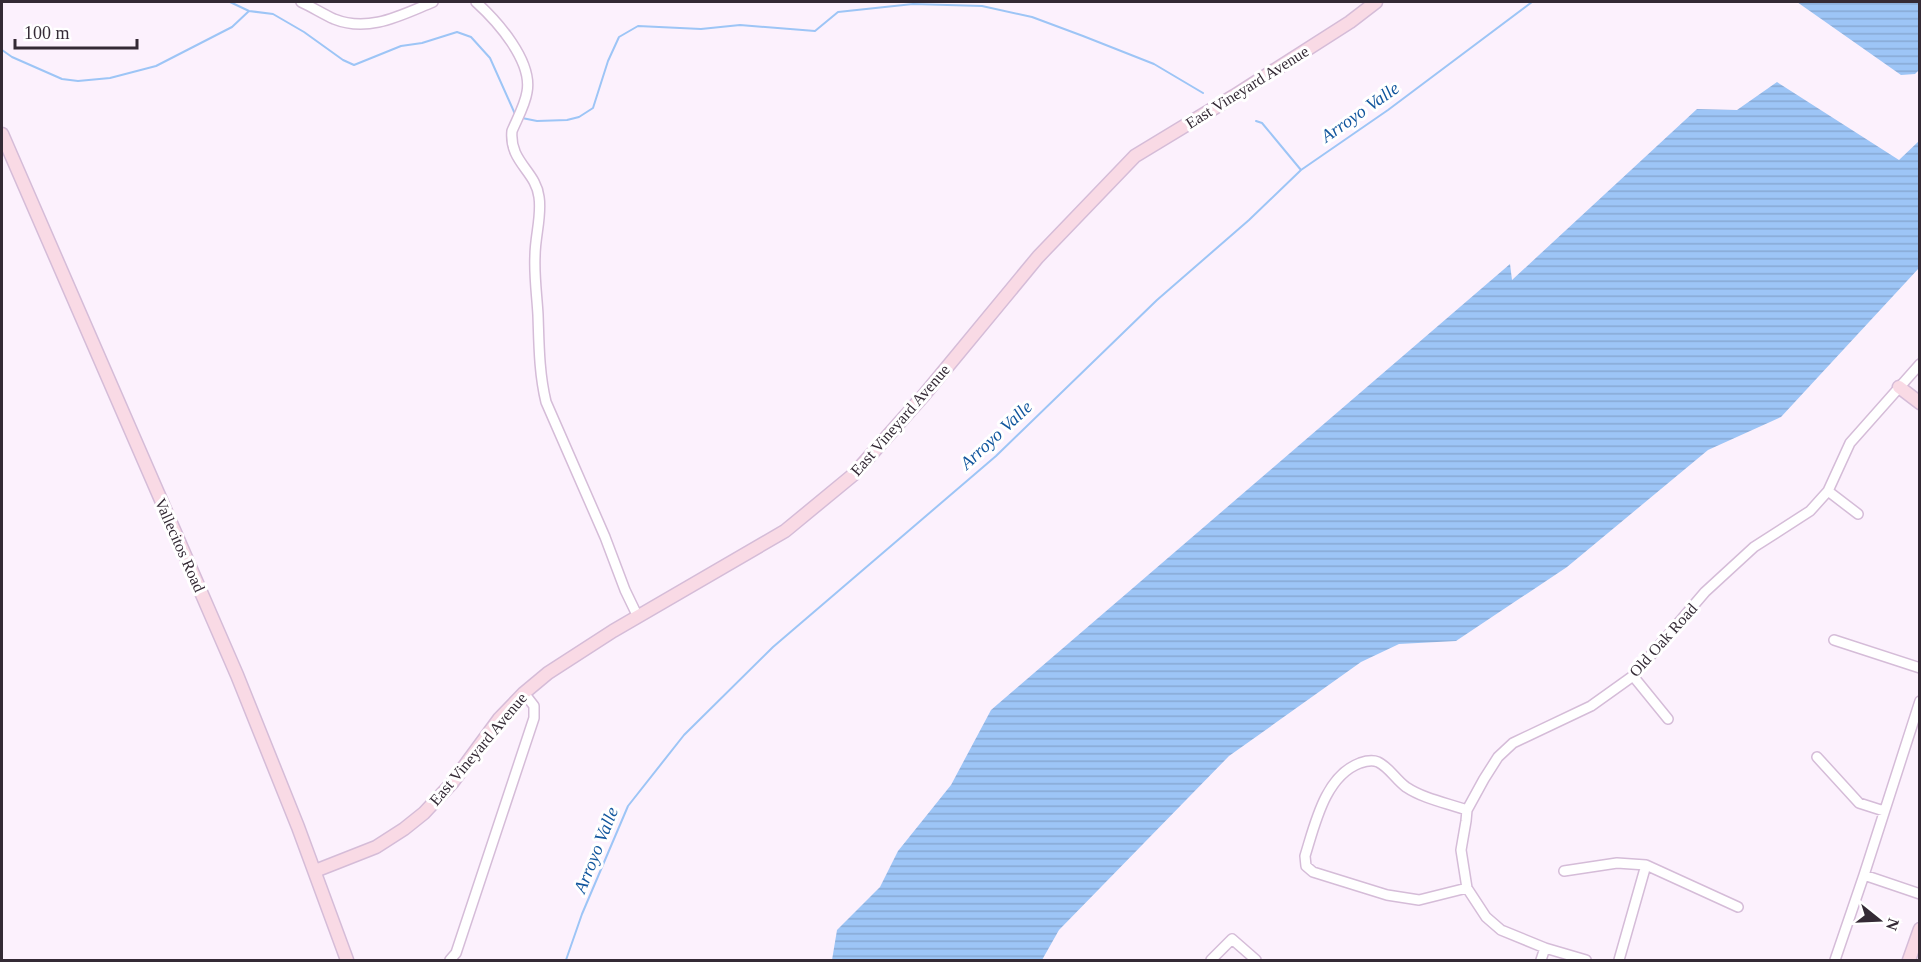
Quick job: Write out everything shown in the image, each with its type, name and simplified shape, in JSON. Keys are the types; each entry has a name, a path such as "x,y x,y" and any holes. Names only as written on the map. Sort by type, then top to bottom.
{"street":[{"path":"301,2 335,19 353,24 372,25 433,2"},
{"path":"476,2 518,52 528,77 527,92 511,138 513,150 539,194 540,207 535,258 541,381 546,402 638,617"},
{"name":"East Vineyard Avenue","path":"315,871 376,847 404,830 424,813 452,783 499,719 524,693 548,673 785,531 853,475 924,395 1038,257 1135,156 1350,22 1376,2"},
{"name":"Vallecitos Road","path":"2,134 237,675 315,871 347,960"},
{"name":"Old Oak Road","path":"1586,960 1545,948 1502,930 1486,917 1467,888 1461,850 1467,810 1484,779 1498,757 1513,743 1591,706 1633,676 1705,592 1754,548 1810,511 1828,491 1850,443 1920,364"},
{"path":"1899,387 1920,404"},
{"path":"1828,491 1858,514"},
{"path":"1834,640 1920,668"},
{"path":"1633,676 1668,719"},
{"path":"450,960 456,953 534,718 534,706 524,693"},
{"path":"1835,960 1920,701"},
{"path":"1818,757 1859,803 1884,811"},
{"path":"1467,810 1422,795 1406,787 1392,776 1385,766 1376,761 1364,762 1350,768 1328,792 1305,856 1306,866 1313,872 1387,895 1419,900 1467,888"},
{"path":"1564,871 1617,863 1646,865 1738,907"},
{"path":"1619,960 1646,865"},
{"path":"1864,876 1920,894"},
{"path":"1910,960 1920,929"},
{"path":"1211,960 1232,939 1256,960"},
{"path":"1540,960 1545,948"}],"water":[{"path":"1797,2 1919,2 1919,70 1915,74 1901,75"},
{"path":"1777,82 1899,160 1920,140 1919,268 1781,417 1708,450 1567,567 1456,641 1399,644 1361,662 1229,756 1059,930 1042,960 832,960 837,930 880,887 898,851 951,785 991,710 1510,264 1512,280 1697,109 1737,110"}],"waterway":[{"path":"230,2 249,11 273,14 354,65 401,46 422,43 457,32 471,37 490,58 515,114"},
{"name":"Arroyo Valle","path":"566,960 582,914 628,806 684,735 773,647 996,456 1157,300 1249,220 1301,170 1388,110 1532,2"},
{"path":"522,118 537,121 567,120 579,117 593,108 608,61 619,37 638,26 701,29 740,25 815,31 838,12 913,4 982,6 1032,17 1154,64 1203,93"},
{"path":"2,50 12,57 62,79 78,81 110,78 156,66 232,27 249,11"},
{"path":"1256,121 1262,123 1301,170"}]}
